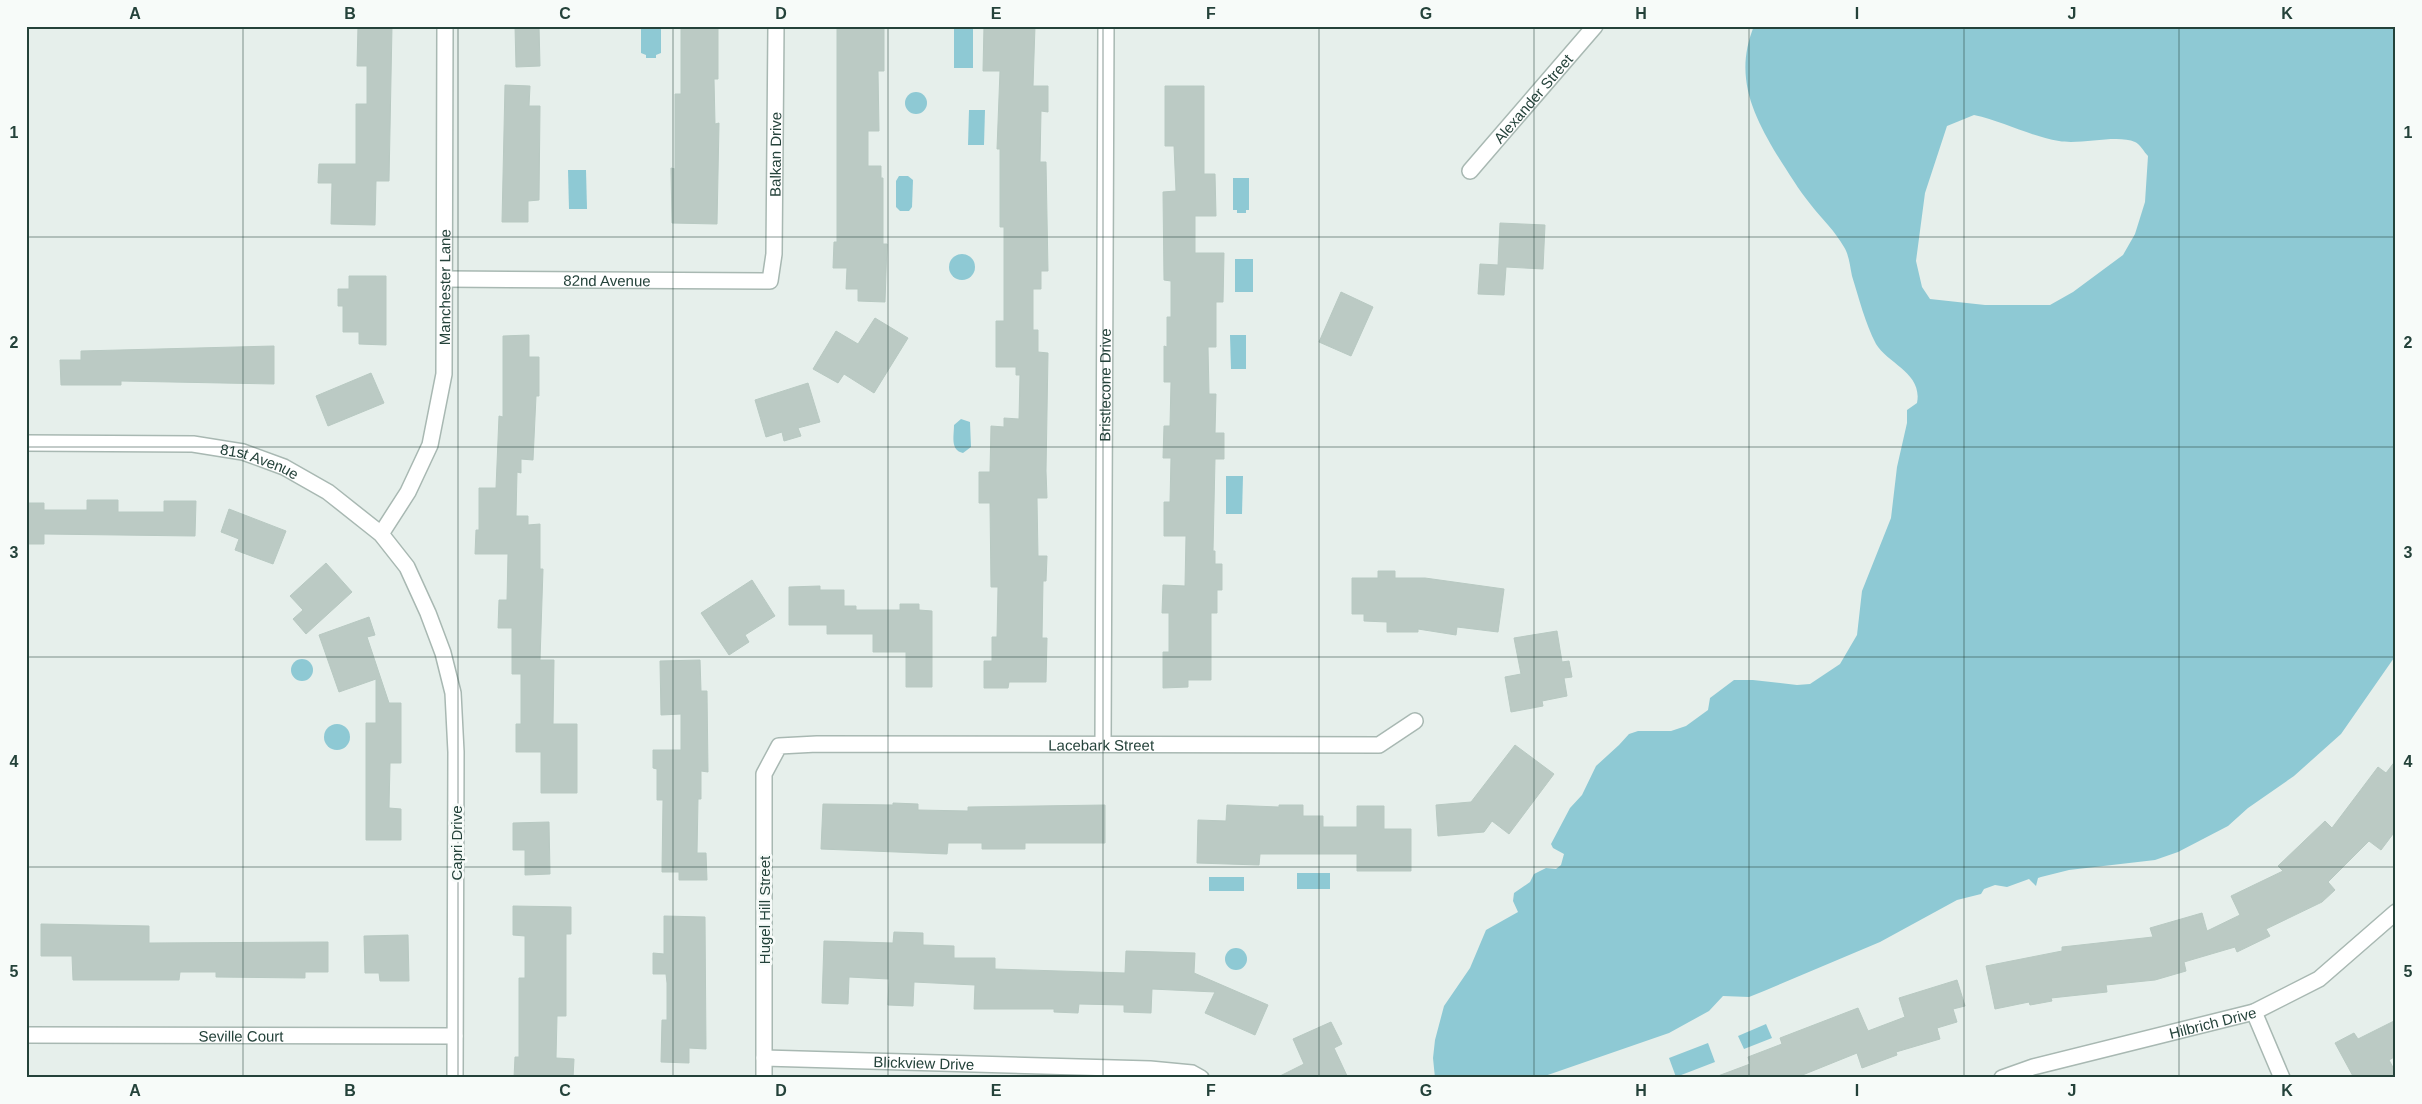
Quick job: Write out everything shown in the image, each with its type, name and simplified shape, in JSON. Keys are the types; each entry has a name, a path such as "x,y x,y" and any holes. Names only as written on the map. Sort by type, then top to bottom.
{"street":[{"name":"Manchester Lane","path":"381,534 408,492 430,445 444,374 445,26"},
{"name":"Balkan Drive","path":"770,281 774,254 776,26"},
{"name":"Bristlecone Drive","path":"1103,744 1106,26"},
{"name":"Alexander Street","path":"1470,171 1595,26"},
{"name":"82nd Avenue","path":"445,278 770,281"},
{"name":"81st Avenue","path":"26,443 193,444 243,452 284,467 328,492 381,534 407,567 428,613"},
{"name":"Capri Drive","path":"428,613 444,653 453,693 456,752 455,1078"},
{"name":"Lacebark Street","path":"779,746 817,744 1379,745 1415,721"},
{"name":"Hugel Hill Street","path":"764,1078 764,774 779,746"},
{"name":"Hilbrich Drive","path":"2002,1078 2033,1067 2254,1012 2319,979 2396,912"},
{"path":"2254,1012 2282,1078"},
{"name":"Seville Court","path":"26,1036 455,1036"},
{"name":"Blickview Drive","path":"764,1058 1150,1069 1192,1073 1201,1078"}],"water":[{"path":"641,26 661,26 661,53 656,55 656,58 646,58 646,55 641,53"},
{"path":"1754,26 2396,26 2396,655 2341,734 2294,776 2248,808 2228,826 2178,852 2155,860 2069,870 2038,878 2036,886 2029,879 2007,887 1995,885 1984,889 1981,894 1957,900 1880,942 1764,991 1749,997 1723,996 1709,1011 1669,1033 1539,1078 1435,1078 1433,1058 1435,1040 1444,1006 1470,968 1486,930 1518,912 1513,901 1514,893 1530,882 1534,874 1546,868 1556,869 1561,865 1564,854 1553,848 1551,844 1570,808 1582,795 1596,766 1629,734 1638,731 1671,731 1686,726 1708,710 1710,698 1734,680 1753,680 1797,685 1810,684 1840,664 1857,635 1862,591 1891,518 1897,467 1907,423 1907,410 1917,403 1917,393 1915,384 1910,376 1881,351 1876,344 1852,276 1846,250 1797,187 1760,124 1753,109 1746,77 1748,44","holes":["1974,115 2037,136 2059,141 2127,140 2137,143 2148,156 2145,202 2135,234 2123,255 2073,292 2050,305 1985,305 1930,299 1922,287 1916,261 1925,193 1947,126"]},
{"path":"954,27 973,28 973,68 954,68"},
{"path":"912,92 920,92 927,99 927,107 920,114 912,114 905,107 905,99"},
{"path":"969,110 985,110 984,145 968,145"},
{"path":"568,170 586,170 587,209 569,209"},
{"path":"899,176 908,176 913,180 912,207 909,211 900,211 896,207 896,181"},
{"path":"1233,178 1249,178 1249,210 1246,210 1246,213 1237,213 1237,210 1233,210"},
{"path":"962,254 971,258 975,267 971,276 962,280 953,276 949,267 953,258"},
{"path":"1235,259 1253,259 1253,292 1235,292"},
{"path":"1230,335 1246,335 1246,369 1231,369"},
{"path":"961,419 970,422 971,447 963,453 954,446 954,425"},
{"path":"1226,476 1243,476 1242,514 1226,514"},
{"path":"302,659 310,662 313,670 310,678 302,681 294,678 291,670 294,662"},
{"path":"337,724 346,728 350,737 346,746 337,750 328,746 324,737 328,728"},
{"path":"1297,873 1330,873 1330,889 1297,889"},
{"path":"1209,877 1244,877 1244,891 1209,891"},
{"path":"1236,948 1244,951 1247,959 1244,967 1236,970 1228,967 1225,959 1228,951"},
{"path":"1766,1024 1772,1038 1744,1049 1738,1036"},
{"path":"1708,1043 1715,1062 1676,1077 1669,1058"}],"building":[{"path":"358,26 392,26 389,181 376,181 375,225 331,224 332,183 318,183 319,164 356,164 356,104 367,104 367,66 357,66"},
{"path":"515,26 539,26 540,66 516,67"},
{"path":"681,26 718,26 718,79 714,79 715,124 719,123 717,224 672,223 671,168 675,169 675,94 681,94"},
{"path":"837,26 884,26 884,71 878,71 879,131 868,131 868,166 881,166 881,178 883,178 883,244 887,244 885,302 858,301 858,289 846,289 847,268 833,268 834,242 837,242"},
{"path":"984,26 1035,26 1033,86 1048,86 1048,112 1041,111 1040,162 1046,162 1048,271 1041,271 1041,289 1033,289 1033,330 1038,330 1038,352 1048,353 1047,498 1037,498 1038,556 1047,556 1046,581 1043,581 1042,638 1047,638 1046,682 1009,682 1008,688 984,688 984,661 992,661 992,637 997,637 998,587 991,587 990,503 979,503 979,472 990,472 991,426 1004,427 1004,418 1019,419 1020,375 1016,375 1016,367 996,367 996,321 1004,321 1004,227 1000,227 1000,149 997,149 1000,71 983,71"},
{"path":"505,85 530,86 529,106 540,106 539,200 528,201 528,222 502,222"},
{"path":"1165,86 1204,86 1204,174 1215,174 1216,216 1195,216 1195,253 1224,253 1223,302 1216,302 1216,347 1208,347 1209,394 1216,394 1215,433 1224,433 1224,459 1215,459 1213,551 1215,551 1215,564 1222,564 1222,590 1217,590 1217,613 1211,613 1211,680 1188,680 1188,687 1163,688 1163,652 1169,652 1169,613 1162,613 1163,585 1185,586 1186,536 1164,536 1164,502 1170,502 1171,458 1163,458 1164,426 1170,426 1171,382 1164,382 1164,346 1167,347 1167,317 1171,317 1171,281 1164,280 1163,192 1176,191 1174,146 1165,146"},
{"path":"1500,223 1545,225 1543,269 1506,267 1504,295 1478,294 1480,264 1498,265"},
{"path":"349,276 386,276 386,345 359,344 359,332 343,332 343,306 338,306 338,289 349,289"},
{"path":"1341,292 1373,307 1351,356 1319,342"},
{"path":"875,318 908,338 874,393 844,374 838,383 813,369 836,331 858,344"},
{"path":"529,335 529,357 539,357 539,396 536,396 533,460 521,459 521,473 517,472 516,516 528,516 528,525 540,524 540,569 543,569 540,660 554,660 553,724 577,724 577,793 541,793 541,752 516,752 516,724 521,724 521,674 512,674 512,628 498,628 499,600 507,600 508,554 475,554 476,530 479,530 479,488 496,488 499,416 503,417 503,336"},
{"path":"274,346 274,384 121,381 121,385 61,385 60,360 81,360 81,351"},
{"path":"371,373 384,403 328,426 316,396"},
{"path":"808,383 820,422 798,428 801,436 784,441 782,432 766,437 755,400"},
{"path":"87,500 118,500 118,512 164,512 164,501 196,501 195,536 44,534 44,544 26,544 26,503 44,503 44,510 87,510"},
{"path":"229,509 286,531 273,564 235,550 239,539 221,532"},
{"path":"326,563 352,592 306,634 293,619 303,610 290,596"},
{"path":"1378,571 1395,571 1395,578 1425,578 1504,589 1498,632 1457,627 1456,635 1418,629 1418,632 1387,632 1387,622 1364,621 1364,614 1352,614 1352,578 1378,578"},
{"path":"752,580 775,616 745,635 749,642 729,655 701,613"},
{"path":"820,586 820,590 844,590 844,606 856,606 856,610 900,610 900,604 919,604 919,610 932,611 932,687 906,687 906,652 873,652 873,634 827,634 827,625 789,625 789,587"},
{"path":"369,617 375,635 367,637 389,703 401,703 401,763 390,763 389,808 401,809 401,840 366,840 366,723 376,723 376,679 339,692 319,635"},
{"path":"1557,631 1562,662 1569,661 1572,677 1564,678 1567,696 1542,701 1543,706 1511,712 1505,677 1521,674 1514,638"},
{"path":"700,660 701,691 707,691 708,772 701,771 701,799 698,799 697,853 706,853 707,880 679,880 679,872 662,872 663,800 657,800 657,769 653,768 653,750 681,750 681,714 661,715 660,661"},
{"path":"1515,745 1554,774 1509,834 1492,821 1484,832 1438,836 1436,805 1471,802"},
{"path":"2396,760 2396,830 2381,850 2369,841 2328,882 2335,890 2322,902 2266,929 2270,936 2237,952 2235,947 2184,962 2186,971 2155,980 2106,985 2107,992 2051,998 2052,1001 2030,1005 2029,1002 1995,1009 1986,966 2062,951 2062,947 2153,937 2150,928 2202,913 2207,931 2240,915 2231,896 2283,871 2278,866 2325,821 2332,828 2378,767 2386,773"},
{"path":"893,803 918,804 918,810 968,811 968,807 1105,805 1105,843 1025,843 1025,849 982,849 982,843 948,843 947,854 821,849 823,804 893,805"},
{"path":"1227,805 1279,807 1279,805 1303,805 1303,816 1323,816 1323,827 1357,827 1357,806 1384,806 1384,829 1411,829 1411,871 1357,871 1357,854 1260,854 1259,865 1197,863 1198,820 1226,821"},
{"path":"549,822 550,874 525,875 525,850 513,850 513,823"},
{"path":"513,906 571,907 571,934 566,934 566,1016 557,1016 556,1058 574,1059 573,1078 514,1078 515,1057 519,1057 519,978 525,978 525,936 513,935"},
{"path":"664,916 705,917 706,1049 689,1048 689,1063 661,1062 662,1020 667,1020 667,983 666,974 653,974 653,953 664,954"},
{"path":"41,924 149,926 149,943 328,942 328,972 305,972 305,978 216,977 216,972 180,972 179,980 73,980 72,956 41,956"},
{"path":"894,932 923,933 923,945 954,946 954,958 995,958 995,969 1125,973 1126,951 1195,953 1194,973 1268,1005 1255,1035 1205,1013 1215,992 1152,989 1151,1013 1124,1012 1124,1005 1079,1004 1078,1013 1054,1012 1054,1009 974,1009 975,985 914,982 913,1006 888,1005 889,979 849,977 848,1004 822,1003 824,941 893,943"},
{"path":"408,935 409,981 380,981 379,973 365,973 364,936"},
{"path":"1957,980 1965,1006 1953,1009 1957,1022 1937,1028 1940,1039 1896,1052 1897,1055 1862,1068 1857,1053 1795,1078 1718,1078 1718,1076 1750,1064 1748,1057 1782,1044 1780,1038 1858,1008 1868,1031 1905,1017 1899,998"},
{"path":"2396,1020 2396,1056 2389,1060 2396,1073 2396,1078 2354,1078 2335,1043 2354,1033 2358,1039"},
{"path":"1331,1022 1342,1044 1334,1048 1348,1078 1276,1078 1304,1064 1293,1039"}]}
